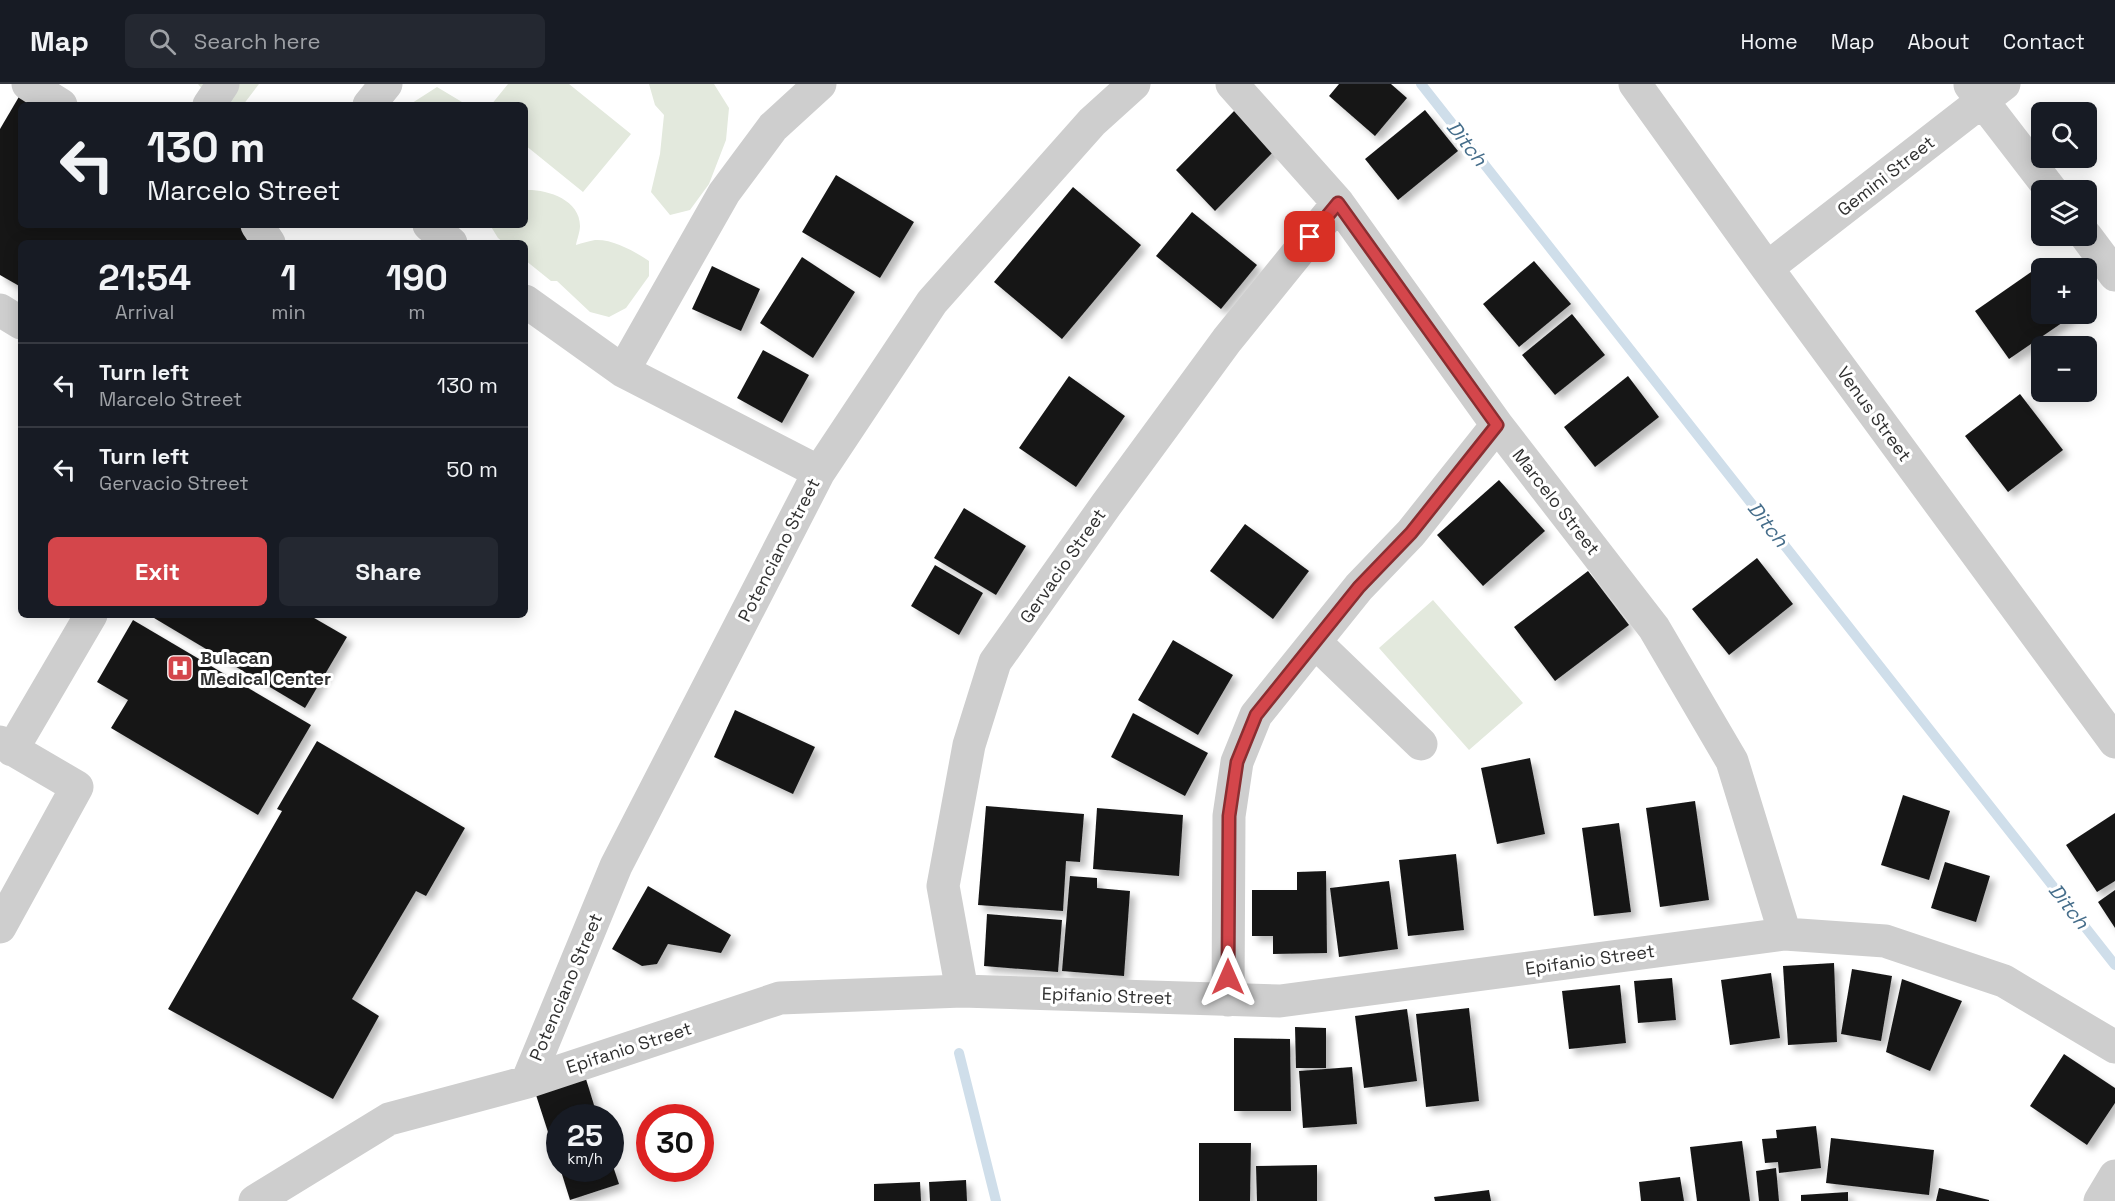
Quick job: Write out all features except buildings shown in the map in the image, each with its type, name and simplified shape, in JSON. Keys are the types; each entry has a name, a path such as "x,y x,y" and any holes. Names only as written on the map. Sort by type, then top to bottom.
{"street":[{"path":"211,102 223,84"},
{"path":"371,102 386,84"},
{"path":"623,371 724,193 773,128 820,84"},
{"name":"Potenciano Street","path":"527,1082 616,866 819,472 932,302 1092,122 1134,84"},
{"name":"Marcelo Street","path":"1232,84 1338,203 1497,425 1654,628 1732,760 1785,934"},
{"name":"Venus Street","path":"1635,84 2115,742"},
{"path":"32,85 57,102"},
{"path":"1985,90 2044,180"},
{"name":"Gemini Street","path":"1767,268 1985,90"},
{"name":"Gervacio Street","path":"962,991 943,886 969,745 995,662 1227,340 1338,203"},
{"path":"433,228 447,240"},
{"path":"2093,246 2115,275"},
{"path":"528,303 623,371 819,472"},
{"path":"0,310 18,321"},
{"path":"1228,1000 1229,816 1237,762 1256,715 1359,587 1411,533 1497,425"},
{"path":"0,927 76,787 6,746 89,618"},
{"path":"1315,642 1421,744"},
{"name":"Epifanio Street","path":"255,1201 389,1119 527,1082 780,998 962,991 1280,1001 1785,934 1885,941 2004,981 2115,1047"},
{"path":"2100,1201 2115,1176"}],"shaded area":[{"path":"198,84 259,84 245,102 213,102"},
{"path":"508,84 569,84 631,134 583,192 528,147 528,102 493,102"},
{"path":"649,84 714,84 729,108 726,140 709,184 690,210 670,215 651,192 660,154 664,115 655,105"},
{"path":"437,87 462,102 414,102"},
{"path":"528,190 542,191 568,202 574,209 580,226 576,245 595,240 609,241 649,261 649,276 626,308 609,317 590,312 557,281 551,281 528,262 528,240 500,240 492,228 528,228"},
{"path":"1433,600 1523,703 1469,750 1379,648"}],"waterway":[{"name":"Ditch","path":"1421,84 2115,965"},
{"path":"959,1053 996,1201"}],"place":[{"name":"Bulacan Medical Center","path":"180,668"}],"route":[{"path":"1228,977 1229,816 1237,762 1256,715 1359,587 1411,533 1497,425 1338,203 1310,237"}]}
